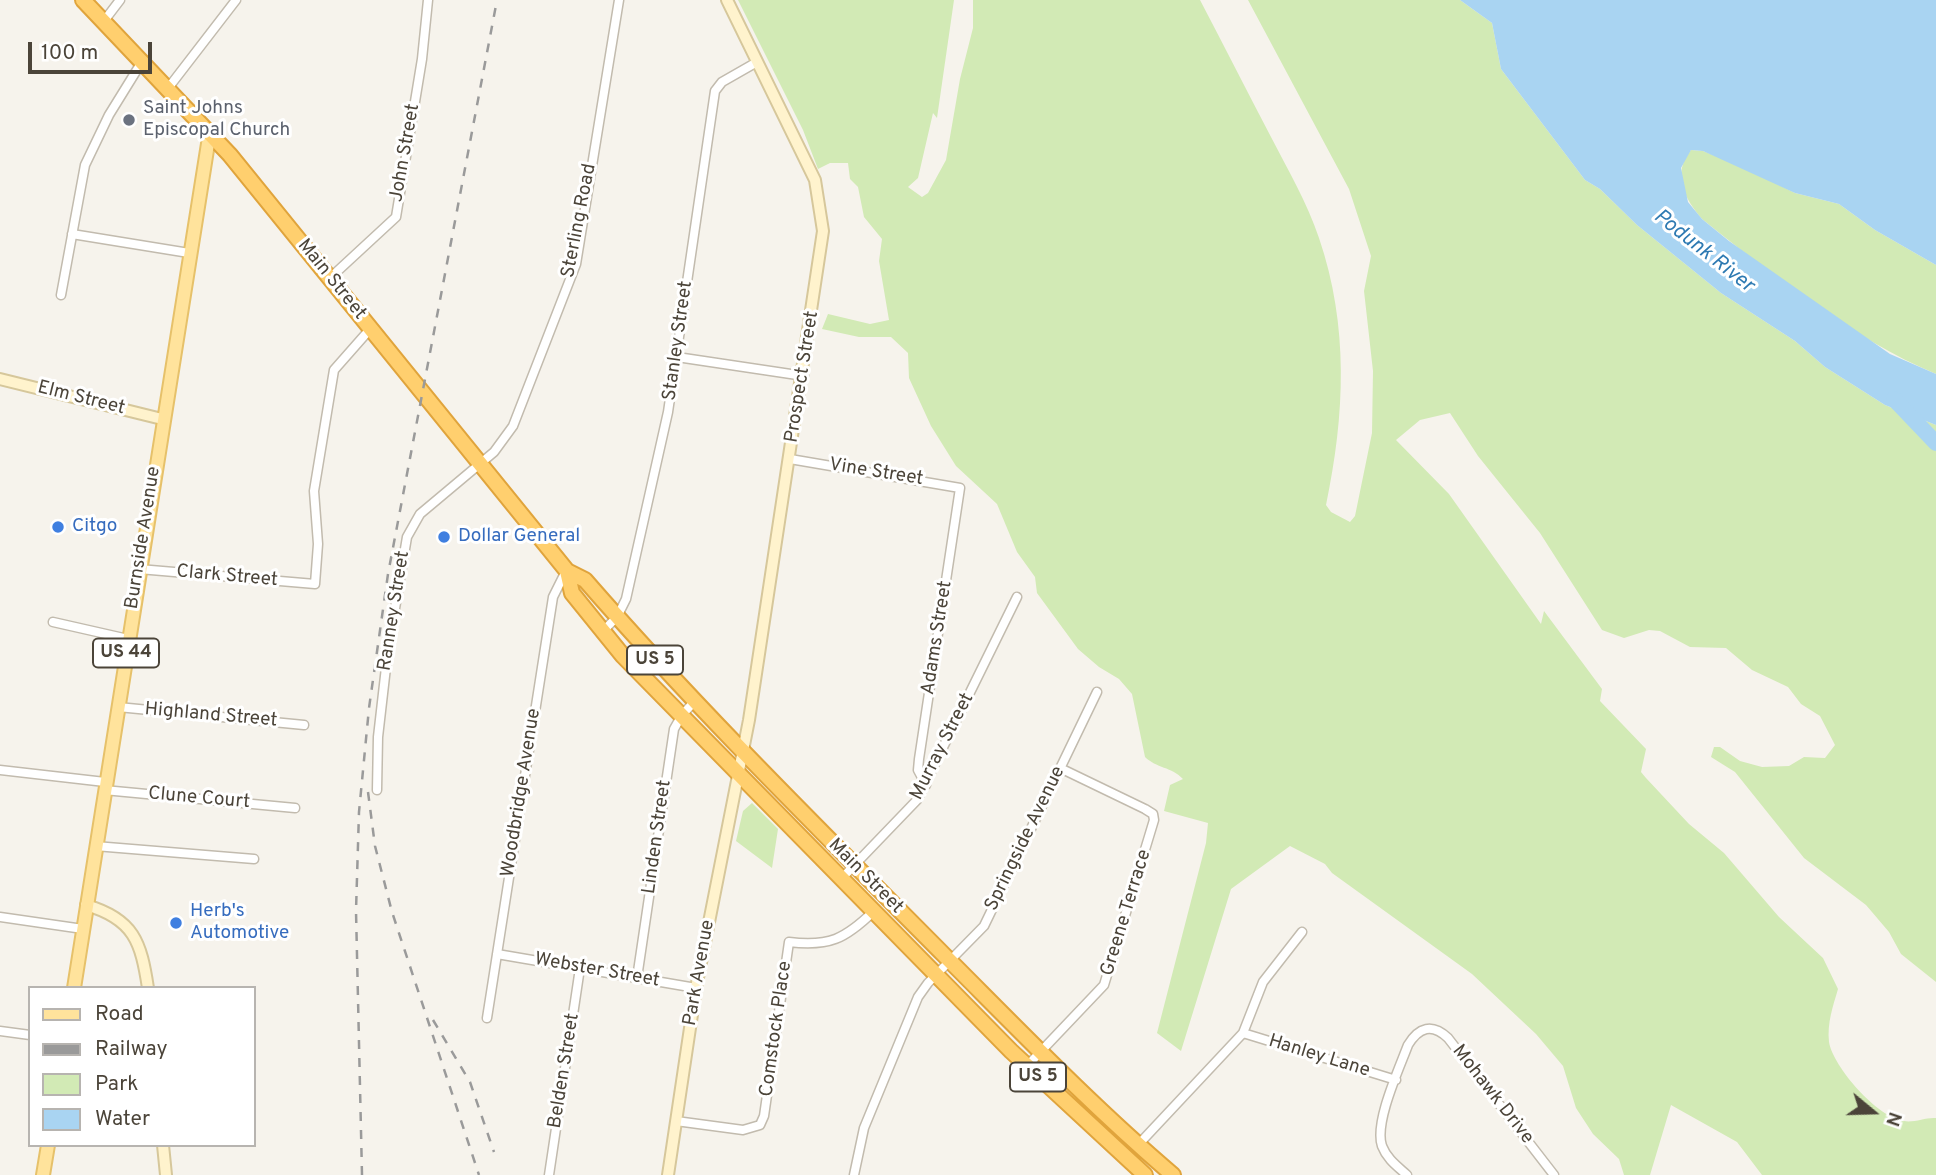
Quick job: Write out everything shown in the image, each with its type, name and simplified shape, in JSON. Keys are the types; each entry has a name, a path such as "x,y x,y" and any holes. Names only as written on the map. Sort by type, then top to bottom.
{"highway":[{"name":"Main Street","path":"83,0 209,131 330,278 566,571 572,593 602,632 1027,1066 1145,1175"},
{"name":"Main Street","path":"566,571 585,580 742,753 1040,1052 1173,1175"}],"main road":[{"name":"Prospect Street","path":"727,0 815,180 822,209 823,244 804,376 738,772"},
{"name":"Burnside Avenue","path":"74,986 209,131"},
{"name":"Elm Street","path":"0,379 162,419"},
{"name":"Park Avenue","path":"668,1175 696,988 738,772"},
{"path":"86,905 115,915 126,924 144,959 148,986"},
{"path":"43,1175 48,1147"},
{"path":"163,1147 166,1175"}],"street":[{"path":"104,21 120,0"},
{"path":"169,87 236,0"},
{"name":"John Street","path":"330,278 396,217 422,59 428,0"},
{"name":"Sterling Road","path":"480,463 510,433 576,264 619,0"},
{"path":"61,295 85,165 108,115 143,60"},
{"name":"Stanley Street","path":"602,632 617,617 626,599 665,425 715,92 722,82 757,62"},
{"path":"72,234 189,253"},
{"name":"Clark Street","path":"139,569 315,584 318,544 314,491 334,370 370,328"},
{"path":"677,357 804,376"},
{"name":"Vine Street","path":"790,459 960,488"},
{"name":"Ranney Street","path":"377,790 378,737 388,650 407,537 420,514 480,463"},
{"name":"Adams Street","path":"926,785 918,770 919,760 960,488"},
{"name":"Woodbridge Avenue","path":"487,1018 553,597 566,571"},
{"name":"Murray Street","path":"842,878 908,813 926,785 1017,597"},
{"path":"53,622 128,639"},
{"name":"Springside Avenue","path":"854,1175 864,1128 918,997 984,926 1097,692"},
{"name":"Linden Street","path":"637,978 674,729 694,702"},
{"name":"Highland Street","path":"118,707 304,724"},
{"name":"Greene Terrace","path":"1027,1066 1104,985 1153,828 1153,814 1060,768"},
{"name":"Clune Court","path":"0,770 105,786 295,808"},
{"path":"95,846 254,859"},
{"name":"Comstock Place","path":"676,1121 743,1130 760,1125 764,1116 789,943 827,944 856,927 874,911"},
{"path":"0,917 83,929"},
{"path":"1138,1145 1243,1033 1262,982 1302,932"},
{"name":"Webster Street","path":"497,954 696,988"},
{"name":"Belden Street","path":"549,1175 580,968"},
{"name":"Mohawk Drive","path":"1407,1175 1388,1159 1381,1144 1380,1128 1414,1035 1426,1028 1438,1029 1554,1175"},
{"path":"0,1031 28,1035"},
{"name":"Hanley Lane","path":"1243,1033 1396,1080"}],"green space":[{"path":"738,0 954,0 937,118 933,113 918,178 908,187 922,197 928,193 946,160 960,79 973,28 973,0 1200,0 1303,199 1329,271 1341,371 1337,438 1326,505 1331,512 1350,522 1355,516 1372,433 1373,371 1364,291 1371,256 1349,189 1248,0 1460,0 1492,23 1501,69 1585,180 1600,189 1637,225 1721,293 1795,341 1825,367 1885,405 1936,425 1936,982 1901,954 1889,932 1866,905 1804,858 1735,772 1711,757 1714,747 1720,747 1740,761 1762,767 1789,766 1804,757 1825,758 1835,745 1820,716 1801,704 1788,687 1752,670 1726,648 1690,647 1660,631 1649,630 1624,638 1602,630 1540,533 1478,456 1450,413 1420,420 1396,440 1449,494 1541,624 1544,611 1602,689 1600,701 1646,749 1641,772 1689,824 1724,853 1779,917 1823,958 1838,989 1829,1028 1832,1052 1858,1090 1893,1118 1912,1121 1936,1118 1936,1175 1762,1175 1737,1142 1671,1105 1650,1175 1624,1175 1619,1159 1593,1134 1576,1108 1563,1066 1536,1034 1472,974 1332,873 1325,864 1290,846 1231,889 1181,1051 1157,1033 1206,843 1208,823 1164,811 1170,785 1183,779 1145,757 1132,694 1119,679 1099,667 1078,649 1037,593 1035,577 1017,552 997,504 956,466 931,426 909,378 908,353 891,337 859,337 822,329 828,314 870,324 889,320 879,261 882,239 864,217 858,187 850,179 848,163 830,163 818,169 803,130"},
{"path":"1691,150 1703,151 1746,168 1795,193 1839,204 1875,230 1936,265 1936,374 1905,360 1844,325 1785,284 1702,219 1686,195 1681,177 1685,159"},
{"path":"752,803 778,829 772,868 736,841 743,811"}],"water":[{"path":"1460,0 1936,0 1936,265 1875,230 1839,204 1795,193 1703,151 1691,150 1681,168 1688,202 1702,219 1729,241 1890,354 1936,374 1936,425 1885,405 1825,367 1795,341 1721,293 1637,225 1600,189 1585,180 1501,69 1492,23"}],"waterway":[{"name":"Podunk River","path":"1894,399 1936,443"}],"railway":[{"path":"362,1175 356,911 359,812 369,708 388,574 497,0"},
{"path":"368,792 375,846 392,912 479,1175"},
{"path":"433,1020 470,1082 494,1152"}],"place":[{"name":"Saint Johns Episcopal Church","path":"129,120"},
{"name":"Citgo","path":"58,527"},
{"name":"Dollar General","path":"444,537"},
{"name":"Herb's Automotive","path":"176,923"}]}
